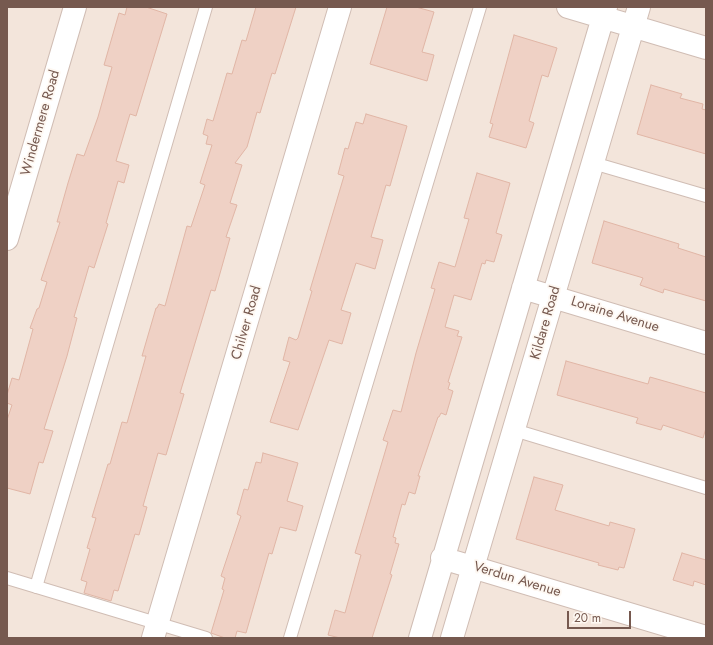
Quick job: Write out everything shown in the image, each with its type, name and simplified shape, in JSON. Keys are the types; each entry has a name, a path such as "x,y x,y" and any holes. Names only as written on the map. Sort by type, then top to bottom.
{"street":[{"name":"Windermere Road","path":"7,239 75,7"},
{"name":"Chilver Road","path":"155,631 340,7"},
{"path":"568,7 636,16 706,48"},
{"path":"420,638 442,558 604,12"},
{"name":"Kildare Road","path":"452,638 636,16"},
{"name":"Loraine Avenue","path":"523,288 706,343"},
{"name":"Verdun Avenue","path":"442,558 706,637"}],"lane":[{"path":"36,587 206,7"},
{"path":"290,638 480,7"},
{"path":"593,163 706,196"},
{"path":"514,430 706,488"},
{"path":"7,578 36,587 155,631 206,638"}],"shaded area":[{"path":"7,7 706,7 706,638 7,638"}],"building":[{"path":"127,7 146,7 167,14 136,116 130,114 116,161 129,165 124,183 118,181 106,223 108,224 94,268 89,266 74,317 77,318 67,356 44,429 53,431 43,463 39,462 30,494 7,488 7,420 12,405 7,403 7,395 12,378 19,380 33,329 30,328 37,309 39,308 47,282 41,280 60,222 57,222 68,183 77,154 84,156 98,117 112,67 104,65 119,13 125,15"},
{"path":"256,7 296,7 275,74 272,73 260,113 257,112 247,147 235,163 242,165 230,203 237,205 226,237 230,238 215,291 211,290 180,393 184,394 166,455 158,453 143,506 147,507 139,535 135,534 118,591 114,590 111,601 84,593 87,582 81,580 90,549 87,548 96,518 92,517 108,464 110,464 122,422 127,423 146,356 142,356 156,308 159,304 165,306 187,226 191,227 205,185 200,183 212,145 206,144 208,136 203,134 207,119 213,121 227,73 232,74 242,40 246,41"},
{"path":"387,7 416,7 434,12 422,52 434,55 427,81 370,64"},
{"path":"514,35 557,48 548,77 542,75 529,121 534,123 526,148 489,137 493,124 490,123"},
{"path":"651,85 682,94 680,98 703,104 702,109 706,110 706,154 637,134"},
{"path":"366,114 407,126 390,186 386,185 371,237 383,240 375,269 356,263 341,310 351,313 342,344 329,340 298,430 270,422 290,362 283,360 289,337 296,340 298,338 312,291 310,290 344,176 338,174 345,148 348,149 356,122 363,124"},
{"path":"477,173 510,183 496,233 502,235 494,262 486,260 485,264 482,263 471,300 454,295 445,327 459,331 457,336 462,337 448,382 450,383 448,389 453,391 446,415 441,413 438,417 418,476 420,476 415,494 409,492 405,505 402,504 393,537 396,538 395,543 399,544 390,574 392,575 372,638 340,638 328,635 335,610 345,613 361,555 355,553 388,442 383,440 393,410 401,412 416,353 435,289 431,288 439,262 455,267 469,219 464,218"},
{"path":"604,221 679,244 678,248 706,257 706,301 664,289 663,293 640,285 643,278 592,263"},
{"path":"566,361 648,384 650,377 706,393 706,428 703,438 663,425 661,430 636,423 638,418 557,395"},
{"path":"263,453 298,463 287,501 303,506 296,531 280,527 272,554 269,553 246,633 237,631 235,638 225,638 211,633 224,590 222,589 225,578 221,576 241,516 237,514 244,489 248,490 256,462 261,463"},
{"path":"534,477 563,485 555,510 609,526 610,522 635,529 624,568 619,567 618,570 598,565 599,563 516,539"},
{"path":"682,553 706,560 706,585 694,581 693,586 673,580"}]}
